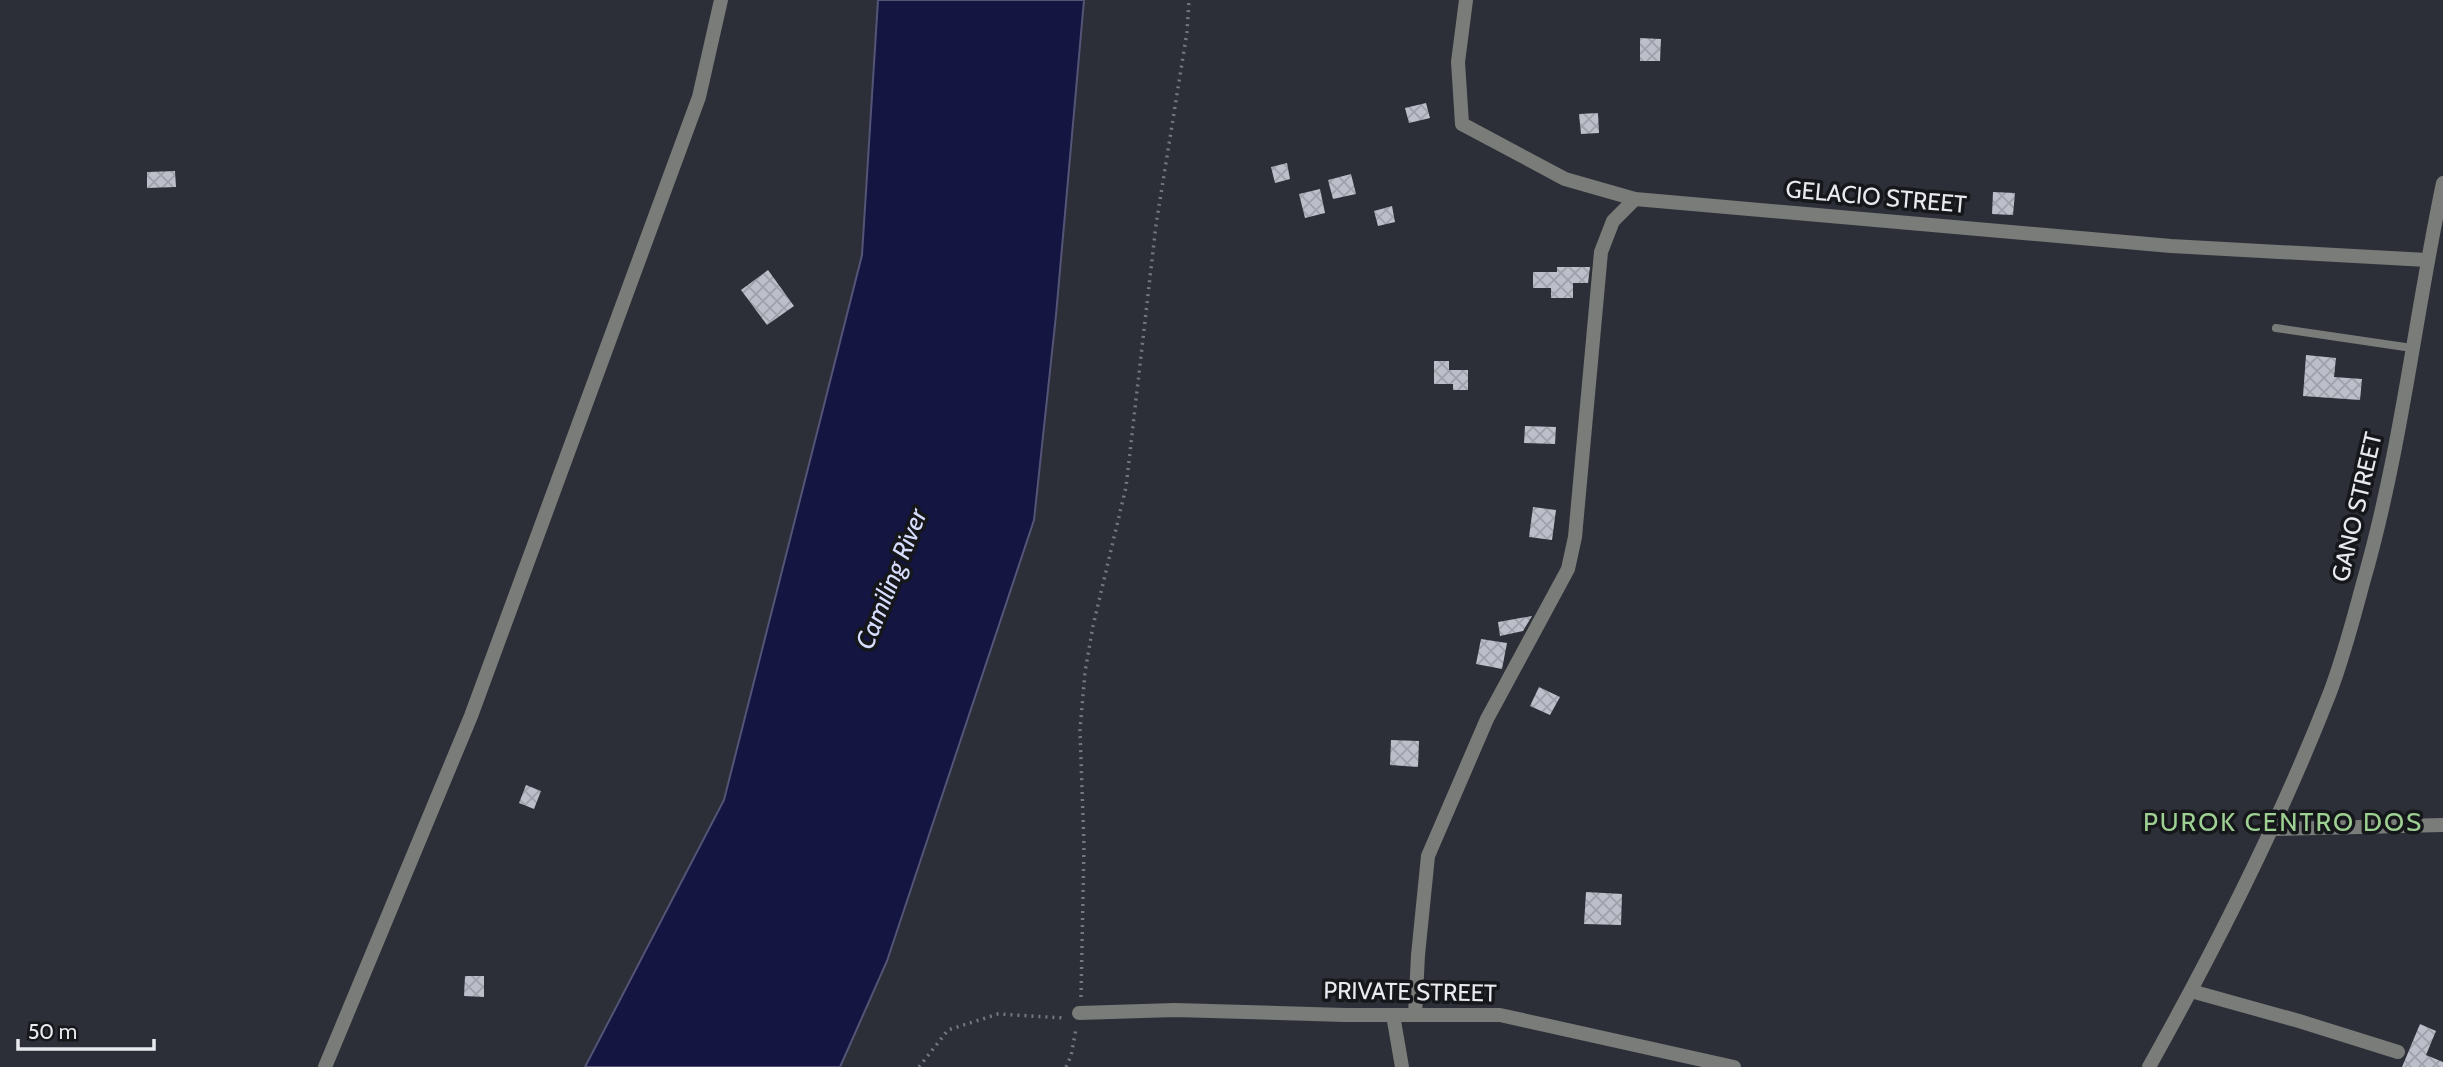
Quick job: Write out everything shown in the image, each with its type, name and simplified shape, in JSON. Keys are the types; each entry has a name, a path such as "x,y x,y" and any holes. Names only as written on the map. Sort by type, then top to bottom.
{"street":[{"path":"325,1067 471,716 699,96 721,0"},
{"name":"GELACIO STREET","path":"1466,0 1458,62 1462,124 1564,179 1635,199 2171,246 2427,260"},
{"name":"GANO STREET","path":"2149,1067 2191,991 2272,829 2330,693 2364,581 2394,455 2443,183"},
{"path":"1415,1015 1428,856 1487,719 1568,569 1575,537 1601,251 1613,221 1635,199"},
{"path":"2272,829 2443,825"},
{"path":"2191,991 2398,1052"},
{"name":"PRIVATE STREET","path":"1078,1018 1175,1010 1500,1015 1734,1067"},
{"path":"1393,1015 1402,1067"}],"lane":[{"path":"2276,328 2412,348"}],"path":[{"path":"1066,1067 1071,1056 1078,1018 1084,846 1080,730 1085,672 1093,626 1126,487 1156,225 1187,32 1189,0"},
{"path":"919,1067 948,1030 998,1014 1078,1018"}],"water":[{"name":"Camiling River","path":"878,0 1084,0 1056,315 1034,520 887,961 840,1067 585,1067 724,800 862,255"}],"building":[{"path":"1640,38 1661,39 1660,61 1640,61"},
{"path":"1426,103 1430,118 1409,123 1405,108"},
{"path":"1598,113 1599,133 1581,134 1579,114"},
{"path":"1287,163 1290,179 1275,183 1271,167"},
{"path":"175,171 176,187 147,188 147,172"},
{"path":"1351,174 1356,194 1333,199 1328,180"},
{"path":"1320,189 1325,213 1305,218 1299,194"},
{"path":"1993,192 2015,193 2013,215 1992,214"},
{"path":"1392,206 1395,222 1378,226 1374,211"},
{"path":"1557,267 1590,267 1588,283 1573,283 1573,298 1551,298 1551,288 1533,288 1533,272 1557,272"},
{"path":"768,270 794,306 767,325 741,290"},
{"path":"2306,355 2336,358 2334,377 2362,379 2360,400 2303,396"},
{"path":"1434,361 1449,361 1449,370 1468,370 1468,390 1453,390 1453,384 1434,384"},
{"path":"1525,426 1556,427 1555,444 1524,443"},
{"path":"1533,507 1556,510 1552,540 1529,537"},
{"path":"1532,616 1523,631 1500,636 1498,622"},
{"path":"1481,639 1507,643 1502,669 1476,664"},
{"path":"1539,687 1560,697 1550,715 1530,706"},
{"path":"1391,740 1419,741 1418,767 1390,765"},
{"path":"526,785 541,791 534,809 519,803"},
{"path":"1586,892 1622,894 1621,925 1584,924"},
{"path":"465,976 484,976 484,997 464,996"},
{"path":"2420,1024 2436,1031 2426,1055 2443,1062 2443,1067 2402,1067"}],"district":[{"name":"PUROK CENTRO DOS","path":"2283,822"}]}
